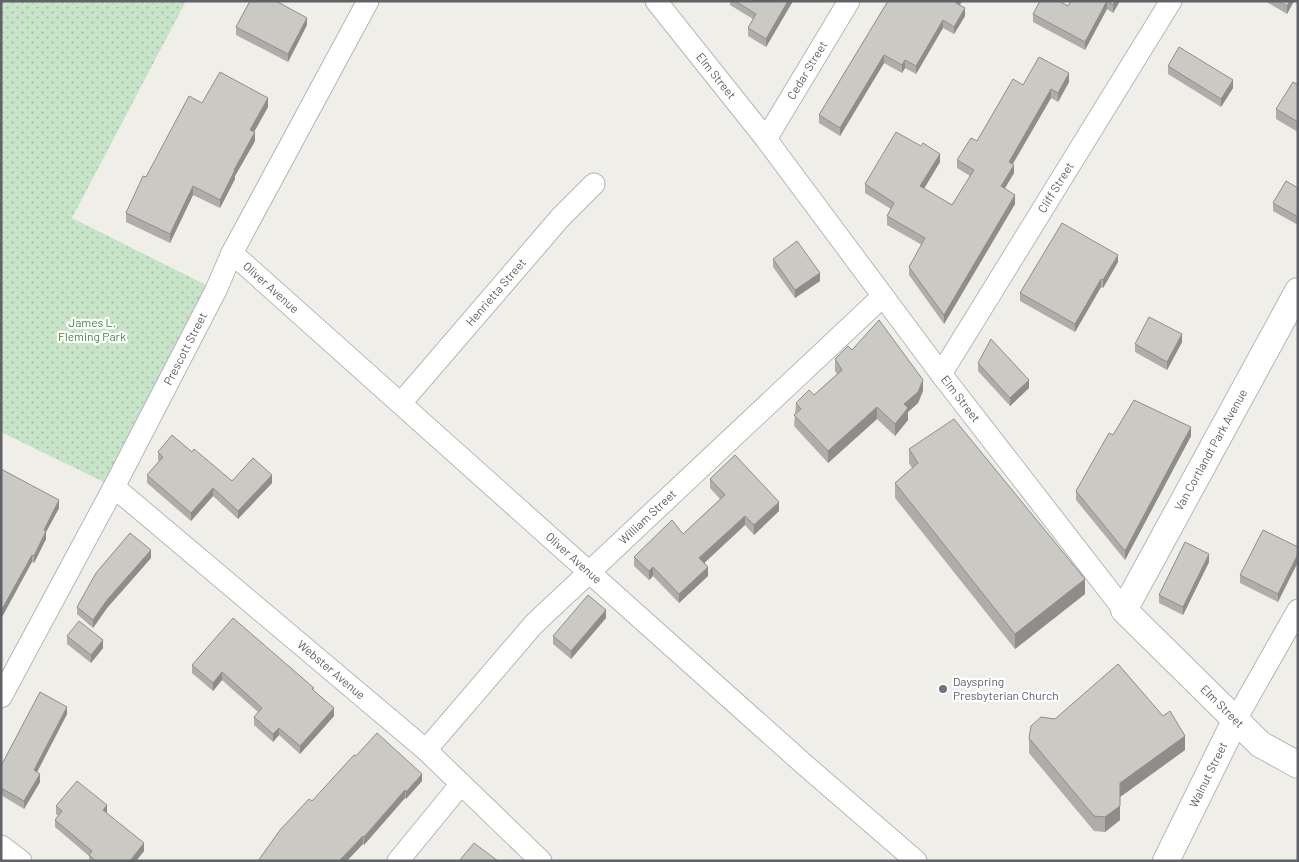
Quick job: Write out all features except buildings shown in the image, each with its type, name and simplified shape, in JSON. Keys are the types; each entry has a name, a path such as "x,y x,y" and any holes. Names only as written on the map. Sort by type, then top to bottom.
{"street":[{"name":"Prescott Street","path":"1,697 114,487 216,290 232,253 368,1"},
{"name":"Elm Street","path":"656,1 766,139 941,374 1124,610 1260,744 1298,765"},
{"name":"Cedar Street","path":"766,139 849,1"},
{"name":"Cliff Street","path":"941,374 1171,1"},
{"name":"Henrietta Street","path":"401,403 560,218 594,184"},
{"name":"Oliver Avenue","path":"232,253 806,766 916,861"},
{"name":"Van Cortlandt Park Avenue","path":"1124,610 1298,291"},
{"name":"William Street","path":"426,750 534,624 883,296"},
{"name":"Webster Avenue","path":"114,487 426,750 541,861"},
{"name":"Walnut Street","path":"1166,861 1235,721 1298,610"},
{"path":"398,861 461,784"},
{"path":"1,846 21,861"}],"green space":[{"name":"James L. Fleming Park","path":"1,1 186,1 72,218 216,290 114,487 1,432"}],"place":[{"name":"Dayspring Presbyterian Church","path":"943,689"}]}
